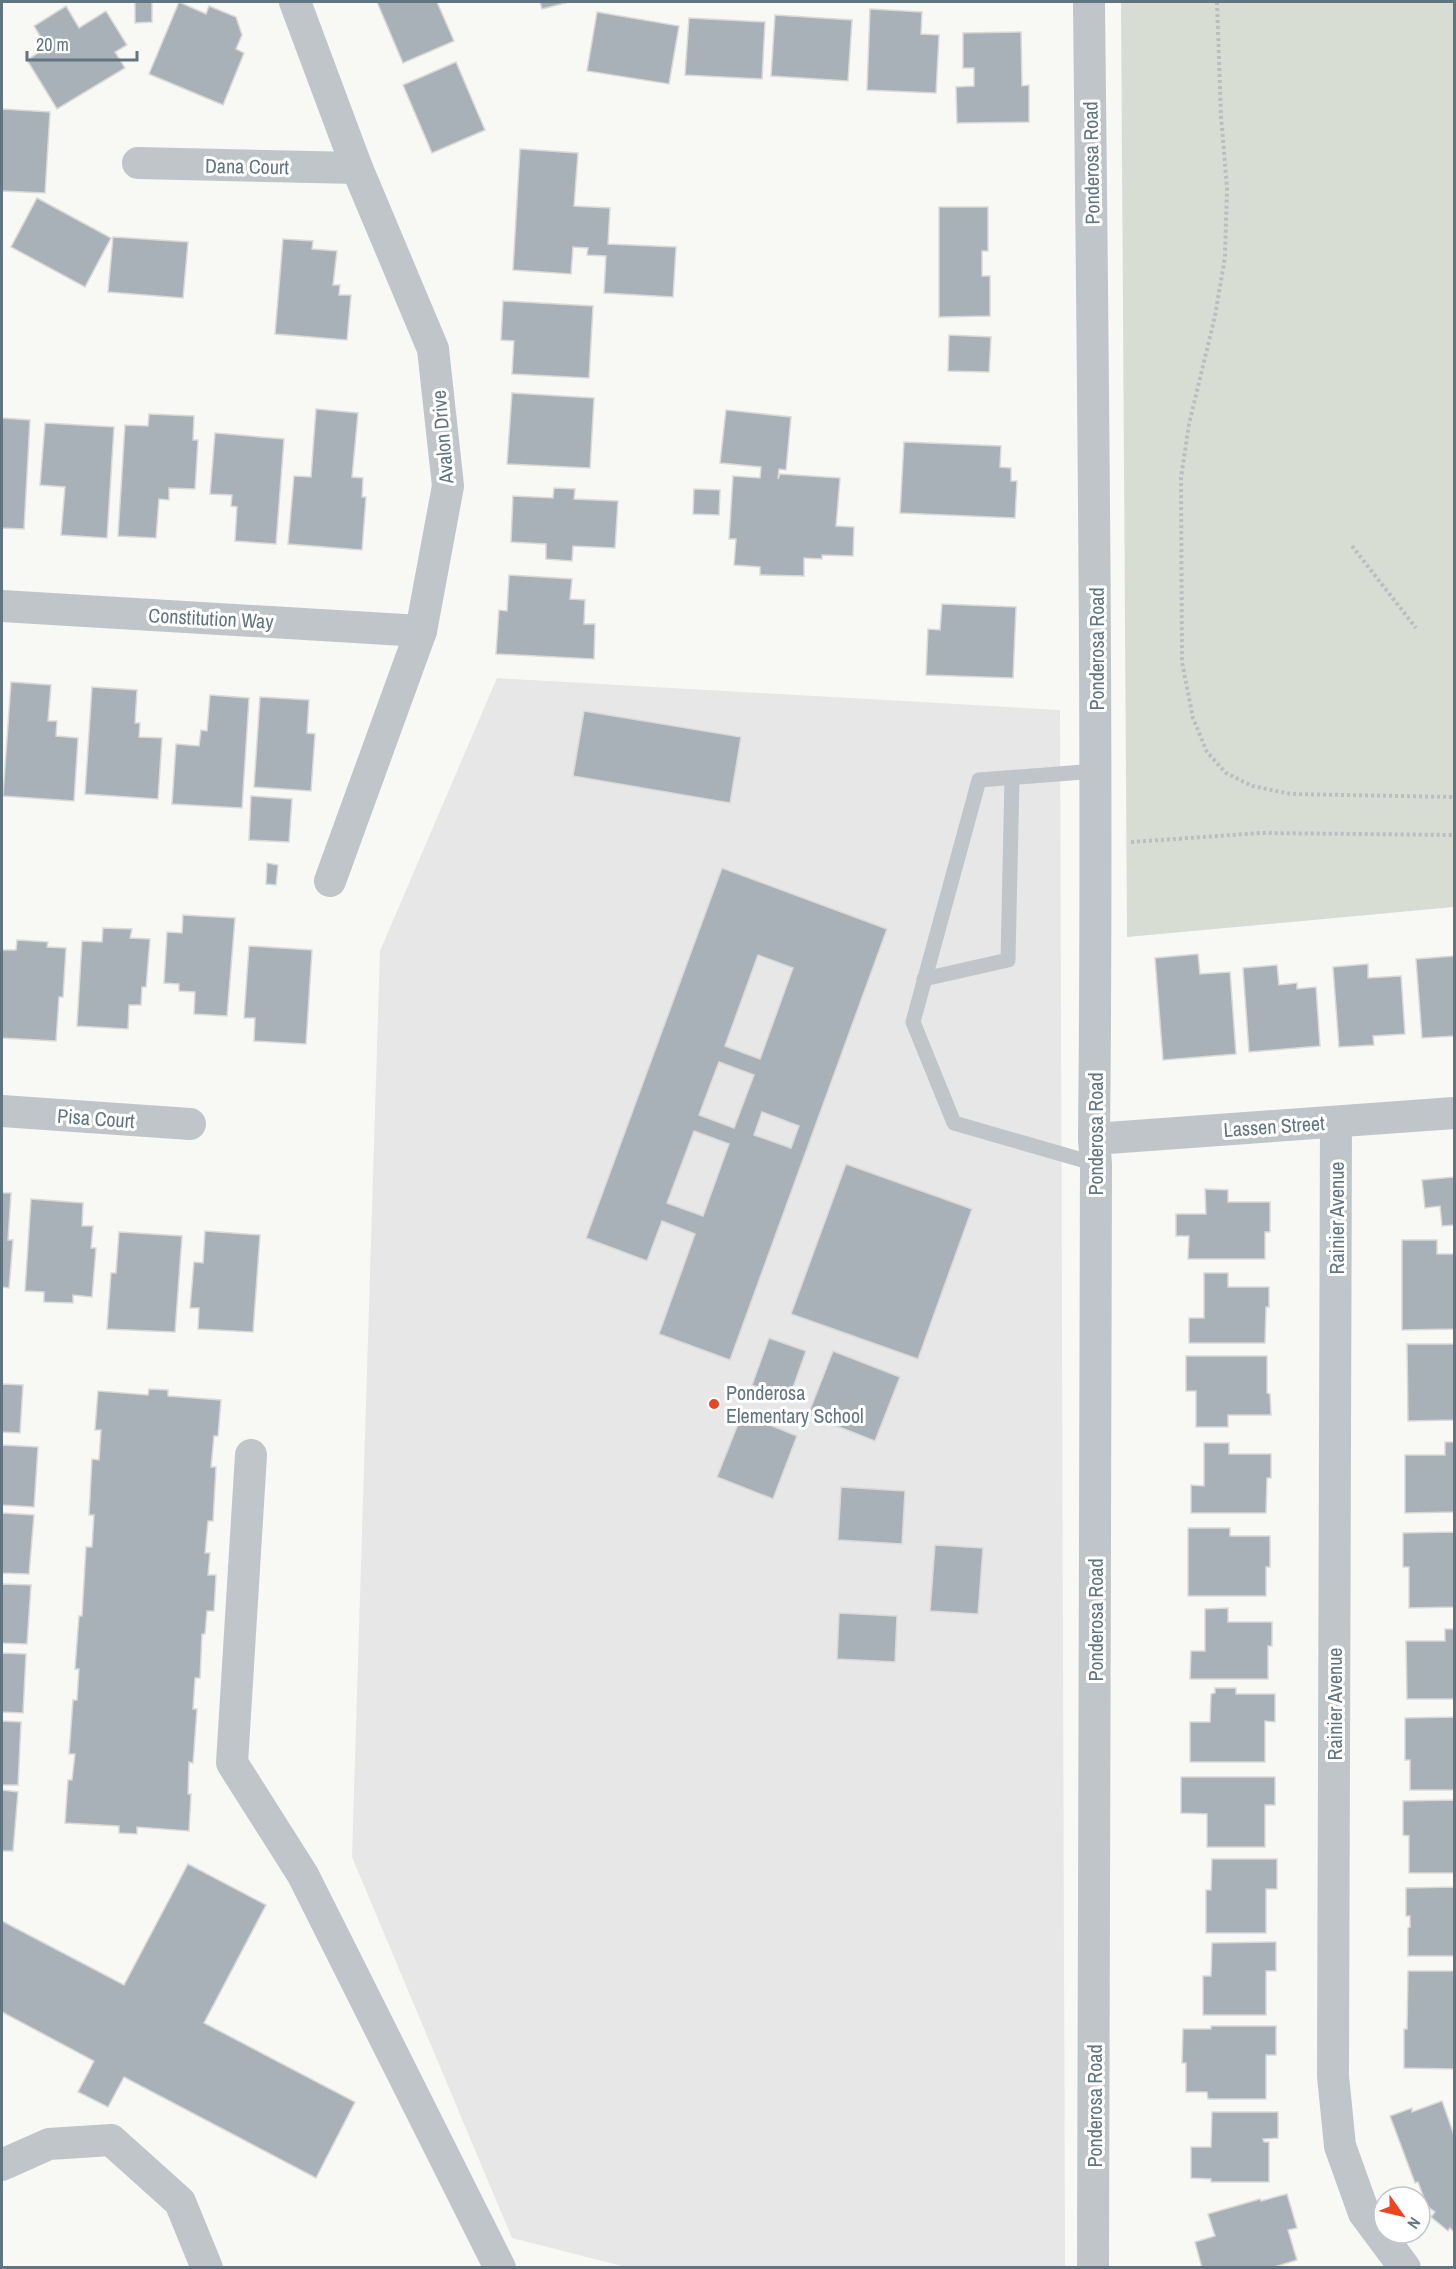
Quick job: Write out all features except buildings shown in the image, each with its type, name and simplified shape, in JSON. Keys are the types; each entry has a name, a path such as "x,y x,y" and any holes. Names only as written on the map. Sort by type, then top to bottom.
{"street":[{"name":"Avalon Drive","path":"295,2 357,168 433,349 448,486 421,631 330,881"},
{"name":"Ponderosa Road","path":"1089,2 1097,844 1093,2268"},
{"name":"Dana Court","path":"138,163 357,168"},
{"name":"Constitution Way","path":"2,606 421,631"},
{"name":"Pisa Court","path":"2,1111 190,1124"},
{"name":"Lassen Street","path":"1095,1151 1336,1122 1455,1113"},
{"name":"Rainier Avenue","path":"1336,1122 1333,2076 1340,2146 1364,2213 1405,2268"},
{"path":"251,1455 232,1763 303,1875 500,2268"},
{"path":"2,2165 49,2144 111,2140 180,2202 207,2268"}],"lane":[{"path":"1095,1151 954,1123 913,1022 979,780 1096,771"},
{"path":"924,979 1008,960 1012,778"}],"path":[{"path":"1218,2 1221,116 1227,188 1225,257 1215,316 1189,424 1181,478 1182,662 1193,718 1207,752 1226,773 1252,786 1291,794 1455,796"},
{"path":"1352,546 1416,628"},
{"path":"1097,844 1261,833 1455,835"}],"shaded area":[{"path":"1121,2 1454,2 1454,907 1127,937"},
{"name":"Ponderosa Elementary School","path":"497,678 1060,710 1065,2267 626,2267 512,2238 352,1857 380,951"}],"place":[{"name":"Ponderosa Elementary School","path":"714,1404"}]}
